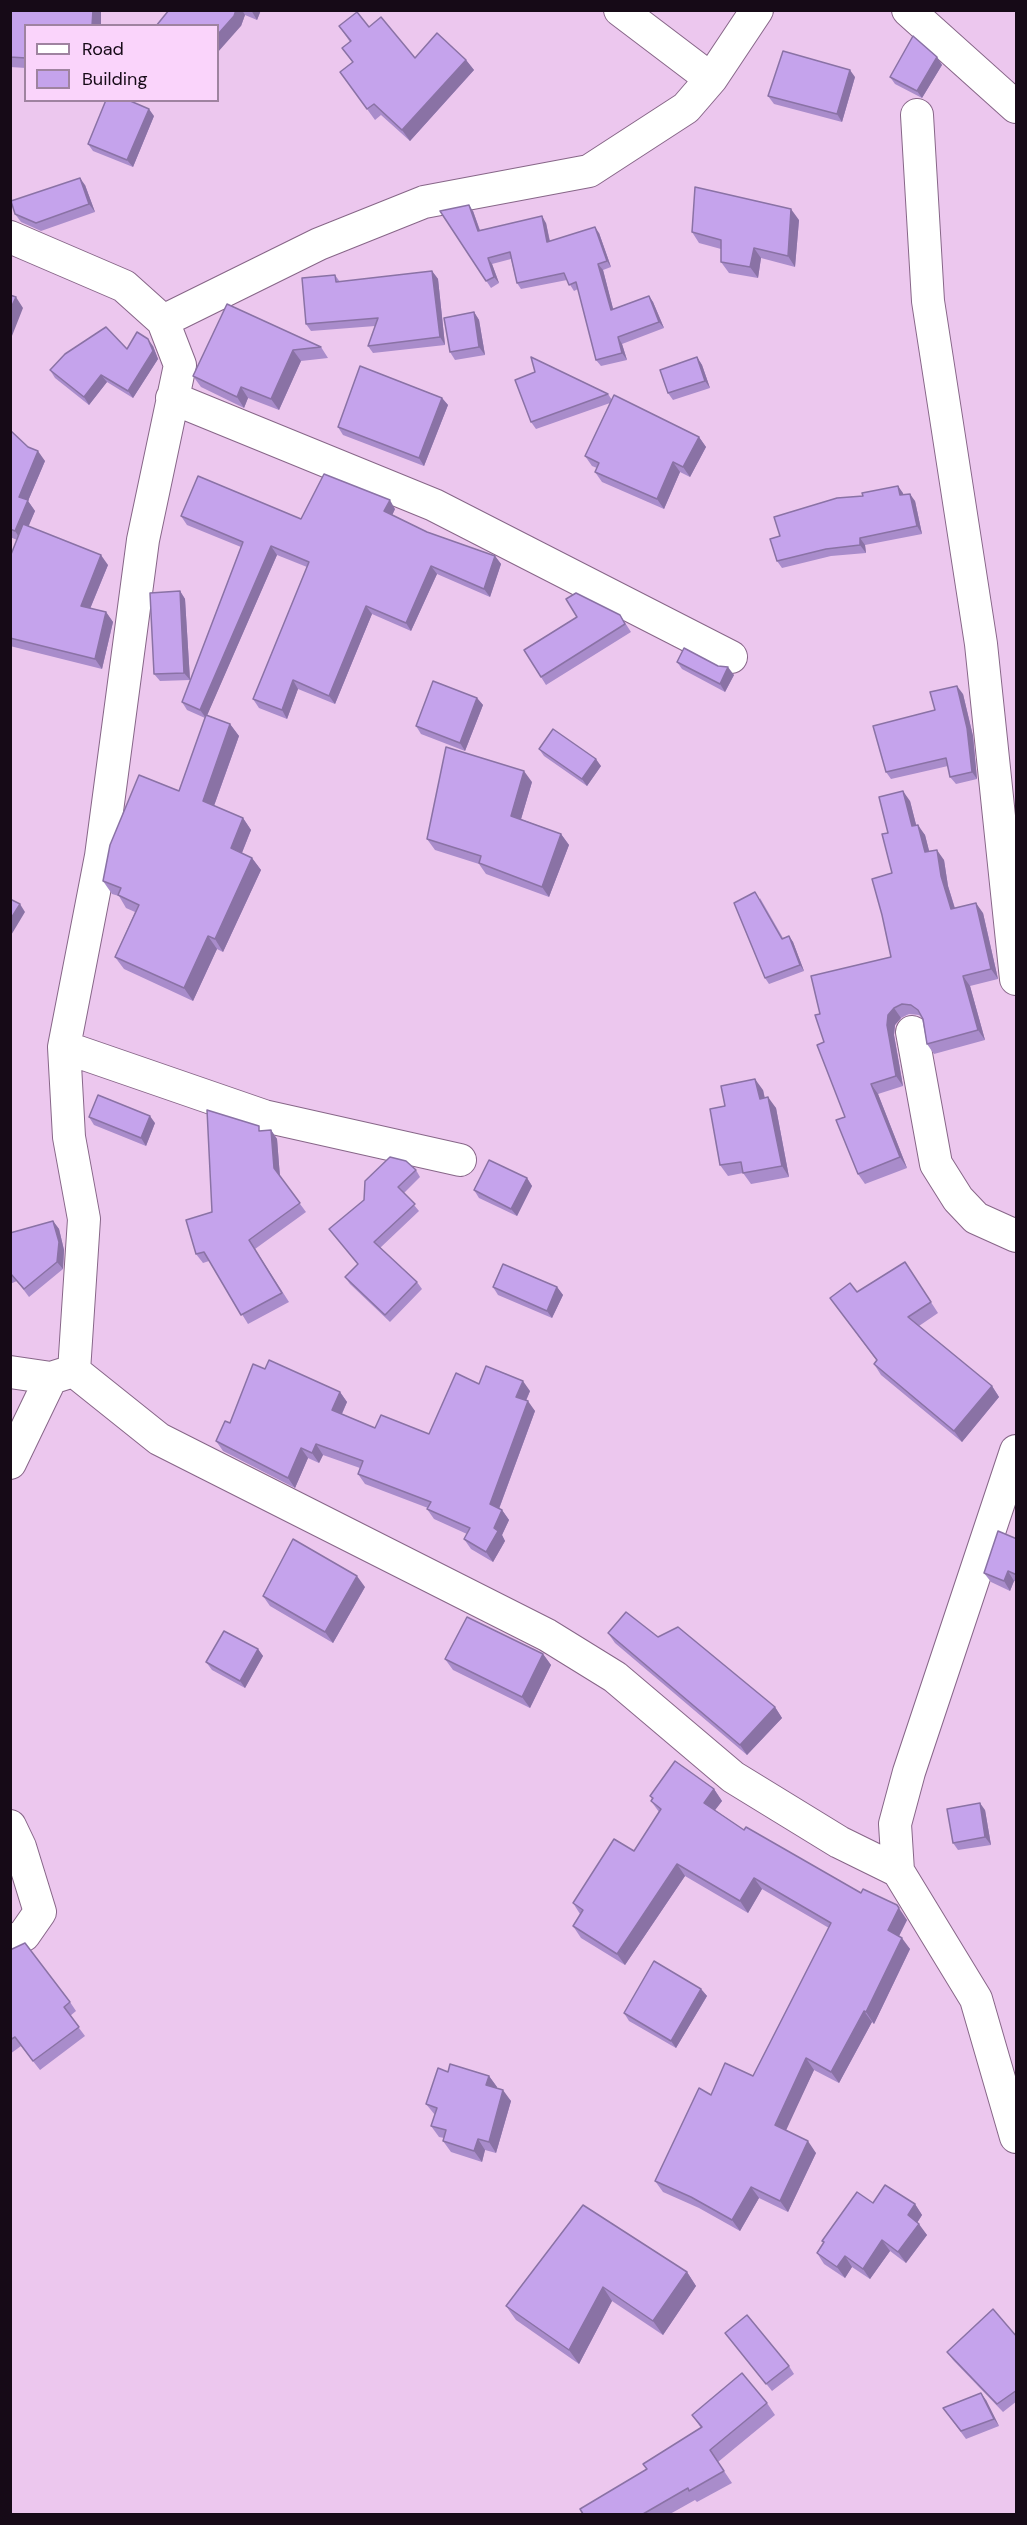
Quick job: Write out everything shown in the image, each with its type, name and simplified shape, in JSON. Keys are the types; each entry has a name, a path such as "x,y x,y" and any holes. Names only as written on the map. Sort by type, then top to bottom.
{"street":[{"path":"620,10 711,79"},
{"path":"163,321 319,244 424,202 589,171 686,108 711,79 757,10"},
{"path":"908,10 1017,107"},
{"path":"917,115 928,301 1008,816 1017,979"},
{"path":"10,237 124,286 163,321 180,365 143,540 101,856 64,1047 69,1137 84,1219 63,1375 10,1463"},
{"path":"172,398 434,505 731,657"},
{"path":"912,1032 936,1164 958,1199 976,1218 1017,1236"},
{"path":"64,1047 264,1116 460,1160"},
{"path":"10,1372 63,1375 159,1439 547,1635 615,1677 733,1777 839,1842 898,1871"},
{"path":"1017,1451 909,1772 894,1824 898,1871 976,1999 1017,2137"},
{"path":"10,1826 20,1847 40,1912 24,1935 10,1943"}],"building":[{"path":"10,10 93,10 92,24 24,24 24,58 10,57"},
{"path":"169,10 236,10 234,16 219,33 219,24 158,24"},
{"path":"357,12 369,27 381,17 415,58 437,33 466,60 402,130 374,104 367,109 340,72 353,62 342,48 351,41 339,26"},
{"path":"913,36 937,57 917,91 890,77"},
{"path":"783,51 850,70 837,114 768,96"},
{"path":"105,102 133,102 149,109 127,160 88,144"},
{"path":"80,178 89,204 36,223 15,214 11,201"},
{"path":"695,187 791,209 788,256 754,248 750,267 721,262 721,240 692,232"},
{"path":"469,205 478,231 542,216 547,242 595,227 607,261 598,264 611,310 649,296 659,322 618,337 622,353 596,360 576,282 569,285 564,273 517,283 510,252 488,258 494,277 486,281 440,211"},
{"path":"432,271 440,337 368,346 378,318 306,324 302,278 335,275 336,282"},
{"path":"10,295 16,297 10,310"},
{"path":"227,304 321,347 293,350 271,399 241,387 237,397 193,376"},
{"path":"474,312 479,347 450,352 444,318"},
{"path":"106,327 127,349 137,332 148,339 153,351 128,391 101,375 84,397 50,370 65,354"},
{"path":"531,357 608,394 531,422 515,380 535,372"},
{"path":"697,357 705,381 668,393 660,370"},
{"path":"360,366 442,398 419,458 338,427"},
{"path":"614,395 699,437 683,467 673,462 657,499 595,472 599,463 585,456"},
{"path":"10,430 28,447 38,451 19,497 28,500 15,531 10,529"},
{"path":"324,474 390,500 384,511 427,532 495,556 484,589 431,566 406,623 366,606 329,696 293,680 282,710 253,699 309,562 271,546 200,710 182,702 243,542 181,516 198,476 301,519"},
{"path":"898,486 900,495 910,494 917,526 860,538 860,545 826,549 777,561 770,539 780,536 774,517 837,498 863,496 862,493"},
{"path":"23,524 101,555 81,606 106,612 95,659 10,638 10,557"},
{"path":"180,591 184,673 154,674 150,593"},
{"path":"576,593 620,615 625,624 541,677 524,650 577,617 566,599"},
{"path":"684,648 718,666 728,667 720,684 677,662"},
{"path":"433,681 477,698 460,743 416,726"},
{"path":"957,686 967,728 972,772 950,777 946,758 886,772 873,726 935,710 930,692"},
{"path":"206,715 230,724 203,801 243,818 231,848 252,858 215,939 208,936 184,988 115,957 139,905 118,895 121,888 103,881 110,845 139,775 179,791"},
{"path":"553,729 596,759 582,779 539,749"},
{"path":"446,747 524,771 511,816 561,834 542,887 479,863 481,856 427,839"},
{"path":"903,791 912,826 918,825 925,852 937,850 941,876 951,909 976,903 991,969 963,976 978,1030 927,1044 923,1019 918,1010 911,1005 902,1004 888,1015 887,1025 896,1076 871,1084 900,1157 858,1174 836,1120 845,1117 817,1045 824,1042 815,1015 820,1014 811,976 891,957 872,879 892,873 882,834 888,833 879,797"},
{"path":"755,892 782,939 789,936 800,965 765,978 734,903"},
{"path":"10,899 20,904 10,920"},
{"path":"755,1079 760,1099 768,1097 782,1166 743,1173 741,1162 720,1165 710,1109 725,1106 721,1086"},
{"path":"98,1095 150,1116 141,1138 89,1117"},
{"path":"207,1110 259,1126 259,1131 271,1130 274,1168 300,1203 249,1240 282,1293 241,1315 204,1252 196,1254 186,1220 212,1212"},
{"path":"390,1157 406,1161 416,1170 398,1187 415,1204 374,1242 417,1282 385,1315 345,1277 358,1264 329,1229 364,1200 365,1181"},
{"path":"489,1160 527,1178 511,1209 474,1190"},
{"path":"53,1221 59,1242 57,1262 24,1289 10,1274 10,1233"},
{"path":"905,1262 931,1302 908,1317 992,1386 954,1431 874,1364 877,1360 830,1298 850,1283 857,1292"},
{"path":"503,1264 557,1287 547,1311 493,1287"},
{"path":"269,1360 340,1392 332,1410 375,1428 381,1415 429,1434 456,1373 479,1384 486,1366 523,1381 516,1397 528,1401 490,1504 502,1510 494,1528 498,1531 486,1552 464,1539 470,1528 427,1509 431,1502 358,1474 363,1461 316,1444 312,1453 301,1448 288,1478 216,1441 225,1421 230,1423 253,1364 265,1369"},
{"path":"998,1531 1017,1539 1017,1575 1008,1571 1004,1581 984,1573"},
{"path":"293,1539 357,1576 325,1632 263,1596"},
{"path":"626,1612 658,1637 678,1627 775,1707 740,1745 608,1633"},
{"path":"467,1617 543,1654 522,1697 445,1659"},
{"path":"224,1631 258,1649 240,1681 206,1662"},
{"path":"675,1761 714,1789 704,1803 744,1830 746,1827 861,1893 863,1889 899,1908 888,1930 902,1938 866,2012 864,2011 831,2072 806,2058 775,2125 808,2141 780,2201 751,2187 732,2220 691,2197 655,2181 699,2088 711,2095 725,2063 753,2076 831,1923 754,1878 740,1901 677,1864 617,1954 573,1926 583,1910 573,1903 614,1839 634,1851 661,1809 651,1801 653,1798 650,1796"},
{"path":"980,1803 985,1837 953,1843 947,1809"},
{"path":"25,1943 70,2002 64,2007 79,2027 33,2061 15,2037 10,2040 10,1950"},
{"path":"654,1961 701,1989 671,2041 624,2013"},
{"path":"450,2064 489,2076 486,2085 503,2090 489,2142 478,2139 474,2151 443,2141 446,2130 431,2126 437,2108 426,2104 438,2068 448,2072"},
{"path":"885,2185 915,2204 908,2215 919,2224 898,2252 882,2240 863,2269 845,2256 837,2267 817,2253 824,2242 822,2241 857,2192 873,2203"},
{"path":"583,2205 687,2272 653,2321 603,2287 569,2350 506,2306"},
{"path":"993,2309 1017,2337 1017,2390 997,2404 947,2352"},
{"path":"747,2315 789,2366 766,2384 725,2333"},
{"path":"742,2373 767,2403 710,2450 724,2471 689,2491 688,2488 643,2514 583,2514 580,2509 647,2469 643,2464 702,2427 692,2415"},
{"path":"981,2393 994,2419 961,2431 943,2408"}]}
